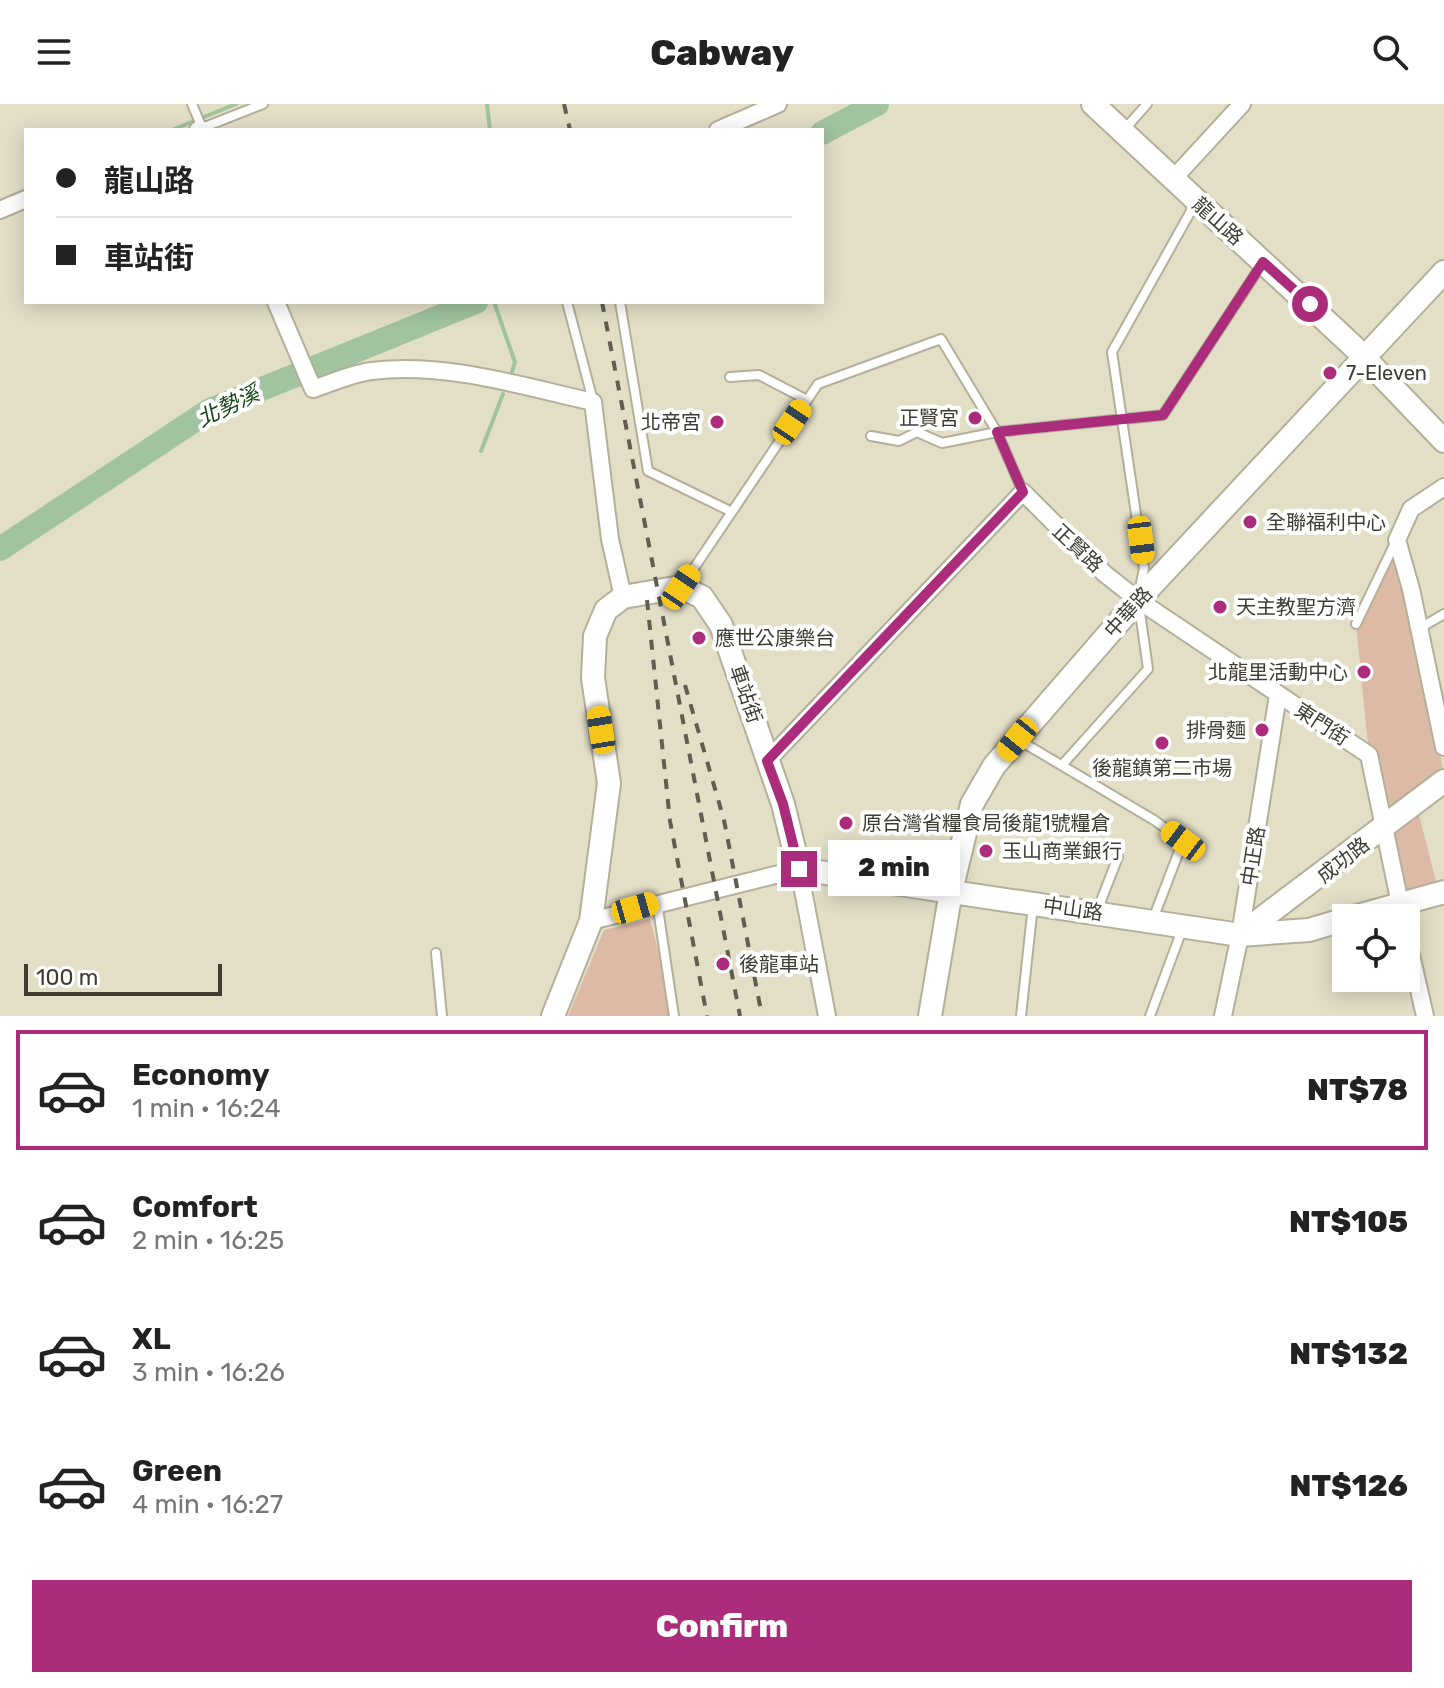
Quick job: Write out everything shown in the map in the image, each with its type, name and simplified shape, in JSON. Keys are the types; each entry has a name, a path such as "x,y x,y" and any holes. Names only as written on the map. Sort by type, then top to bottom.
{"street":[{"path":"723,128 778,104"},
{"name":"龍山路","path":"1093,104 1366,358 1444,441"},
{"path":"1173,179 1242,104"},
{"path":"0,210 24,200"},
{"name":"中華路","path":"930,1016 951,891 972,804 994,766 1138,600 1444,272"},
{"path":"277,304 313,389 368,371 401,369 485,378 593,402 610,539 623,597"},
{"path":"1444,487 1411,509 1397,540 1444,747"},
{"path":"767,761 1023,492"},
{"name":"正賢路","path":"1023,492 1095,565 1138,600"},
{"path":"553,1016 591,921 609,783 593,678 595,636 606,610 623,597 681,587"},
{"name":"車站街","path":"681,587 702,597 721,625 783,804 799,869 827,1016"},
{"name":"東門街","path":"1138,600 1369,755 1400,904"},
{"name":"中正路","path":"1223,1016 1240,935 1278,695"},
{"name":"成功路","path":"1240,935 1444,781"},
{"path":"591,921 657,902 799,869"},
{"name":"中山路","path":"799,869 1153,920 1182,929 1240,935 1309,930 1332,924"},
{"name":"中山路","path":"1415,904 1444,892"},
{"path":"1420,992 1425,1016"}],"lane":[{"path":"192,104 200,125 263,104"},
{"path":"1123,131 1147,104"},
{"path":"1063,764 1148,669 1138,600 1144,568 1112,352 1196,201"},
{"path":"871,436 899,441 917,432 942,443 997,432 1163,415 1263,262"},
{"path":"568,304 593,402"},
{"path":"620,304 648,471 732,512"},
{"path":"681,587 818,384 941,339 997,432 1023,492"},
{"path":"730,377 759,375 807,400"},
{"path":"1356,624 1397,540"},
{"path":"1419,629 1444,614"},
{"path":"1017,739 1063,764 1183,841 1153,920"},
{"path":"1097,912 1118,857"},
{"path":"657,902 674,1016"},
{"path":"1021,1016 1034,903"},
{"path":"1150,1016 1182,929"},
{"path":"436,953 442,1016"}],"shaded area":[{"path":"1397,540 1444,774 1416,803 1439,893 1399,903 1369,755 1356,624"},
{"path":"650,919 675,1016 568,1016 604,930"}],"waterway":[{"path":"177,128 236,104"},
{"path":"487,104 490,128"},
{"name":"北勢溪","path":"824,132 877,104"},
{"path":"0,201 24,191"},
{"name":"北勢溪","path":"0,549 210,410 471,304"},
{"path":"495,304 515,362 512,372"},
{"path":"481,451 503,394"}],"railway":[{"path":"564,104 570,128"},
{"path":"602,304 740,1016"},
{"path":"647,600 670,821 707,1016"},
{"path":"685,685 724,820 762,1016"}],"place":[{"name":"7-Eleven","path":"1330,373"},
{"name":"正賢宮","path":"975,418"},
{"name":"北帝宮","path":"717,422"},
{"name":"全聯福利中心","path":"1250,522"},
{"name":"天主教聖方濟","path":"1220,607"},
{"name":"應世公康樂台","path":"699,638"},
{"name":"北龍里活動中心","path":"1364,672"},
{"name":"排骨麵","path":"1262,730"},
{"name":"後龍鎮第二市場","path":"1162,743"},
{"name":"原台灣省糧食局後龍1號糧倉","path":"846,823"},
{"name":"玉山商業銀行","path":"986,851"},
{"name":"後龍車站","path":"723,964"}],"route":[{"path":"799,869 783,804 767,761 1023,492 997,432 1163,415 1263,262 1310,304"}]}
